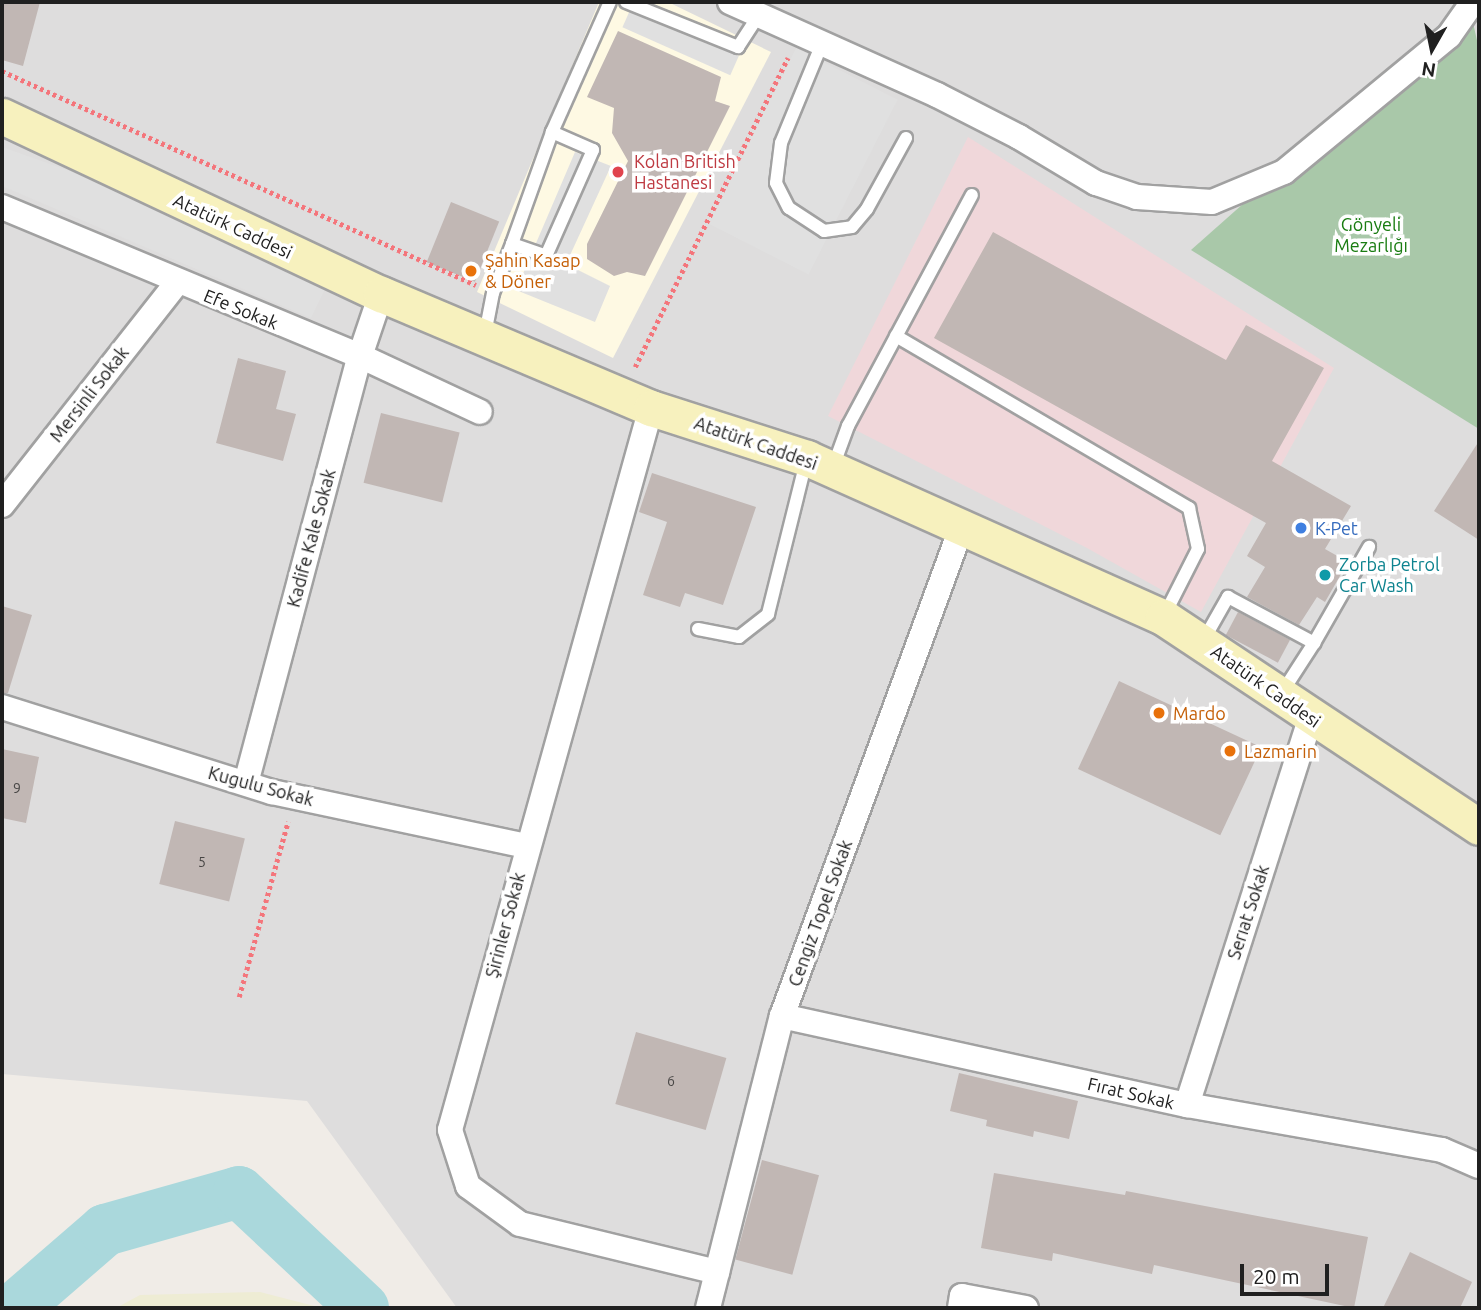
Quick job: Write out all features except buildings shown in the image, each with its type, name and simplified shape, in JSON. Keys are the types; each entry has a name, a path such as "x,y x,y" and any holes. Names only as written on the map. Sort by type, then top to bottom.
{"main road":[{"name":"Atatürk Caddesi","path":"2,116 381,293 485,338 636,401 819,464 1163,617 1281,695 1310,719 1479,827"}],"street":[{"path":"730,2 810,41 937,95 1019,136 1096,183 1137,197 1212,202 1284,172 1449,36 1473,2"},
{"name":"Efe Sokak","path":"2,207 177,283 360,356 480,412"},
{"name":"Mersinli Sokak","path":"2,503 177,283"},
{"name":"Kadife Kale Sokak","path":"246,783 360,356 381,293"},
{"name":"Şirinler Sokak","path":"636,401 526,846 450,1130 468,1186 520,1224 717,1272"},
{"name":"Cengiz Topel Sokak","path":"708,1308 782,1016 962,526"},
{"name":"Kugulu Sokak","path":"2,707 295,796 526,846"},
{"name":"Serıat Sokak","path":"1187,1105 1310,719"},
{"name":"Fırat Sokak","path":"782,1016 1187,1105 1442,1150 1477,1160"},
{"path":"961,1302 1026,1308"}],"lane":[{"path":"485,338 493,293 552,132 610,2"},
{"path":"626,2 738,47 758,16"},
{"path":"810,41 781,143 776,183 789,208 824,231 852,227 867,209 906,138"},
{"path":"512,244 546,256 593,150 552,132"},
{"path":"698,629 739,637 768,614 819,464 848,426 972,195"},
{"path":"896,336 1189,508 1198,549 1163,617"},
{"path":"1281,695 1369,547"},
{"path":"1202,642 1227,597 1314,643"}],"path":[{"path":"636,401 810,41"},
{"path":"2,71 493,293"},
{"path":"239,997 295,796"}],"shaded area":[{"path":"2,2 1479,2 1479,1308 457,1308 307,1101 2,1074"},
{"name":"Kolan British Hastanesi","path":"599,2 668,2 771,52 613,358 477,292"},
{"path":"631,8 739,56 730,75 622,27"},
{"path":"796,48 898,100 809,274 707,223"},
{"path":"968,137 1334,368 1201,612 1087,548 828,416"},
{"path":"2,147 242,232 327,285 311,318 2,186"},
{"path":"575,152 611,166 566,264 610,286 595,322 516,290"},
{"path":"260,1292 322,1308 116,1308 140,1295"}],"green space":[{"name":"Gönyeli Mezarlığı","path":"1470,10 1479,49 1479,429 1191,250 1457,14"}],"waterway":[{"path":"15,1308 105,1230 239,1192 363,1308"}],"place":[{"name":"Kolan British Hastanesi","path":"618,172"},
{"name":"Şahin Kasap & Döner","path":"471,271"},
{"name":"K-Pet","path":"1301,528"},
{"name":"Zorba Petrol Car Wash","path":"1325,575"},
{"name":"Mardo","path":"1159,713"},
{"name":"Lazmarin","path":"1230,751"}]}
